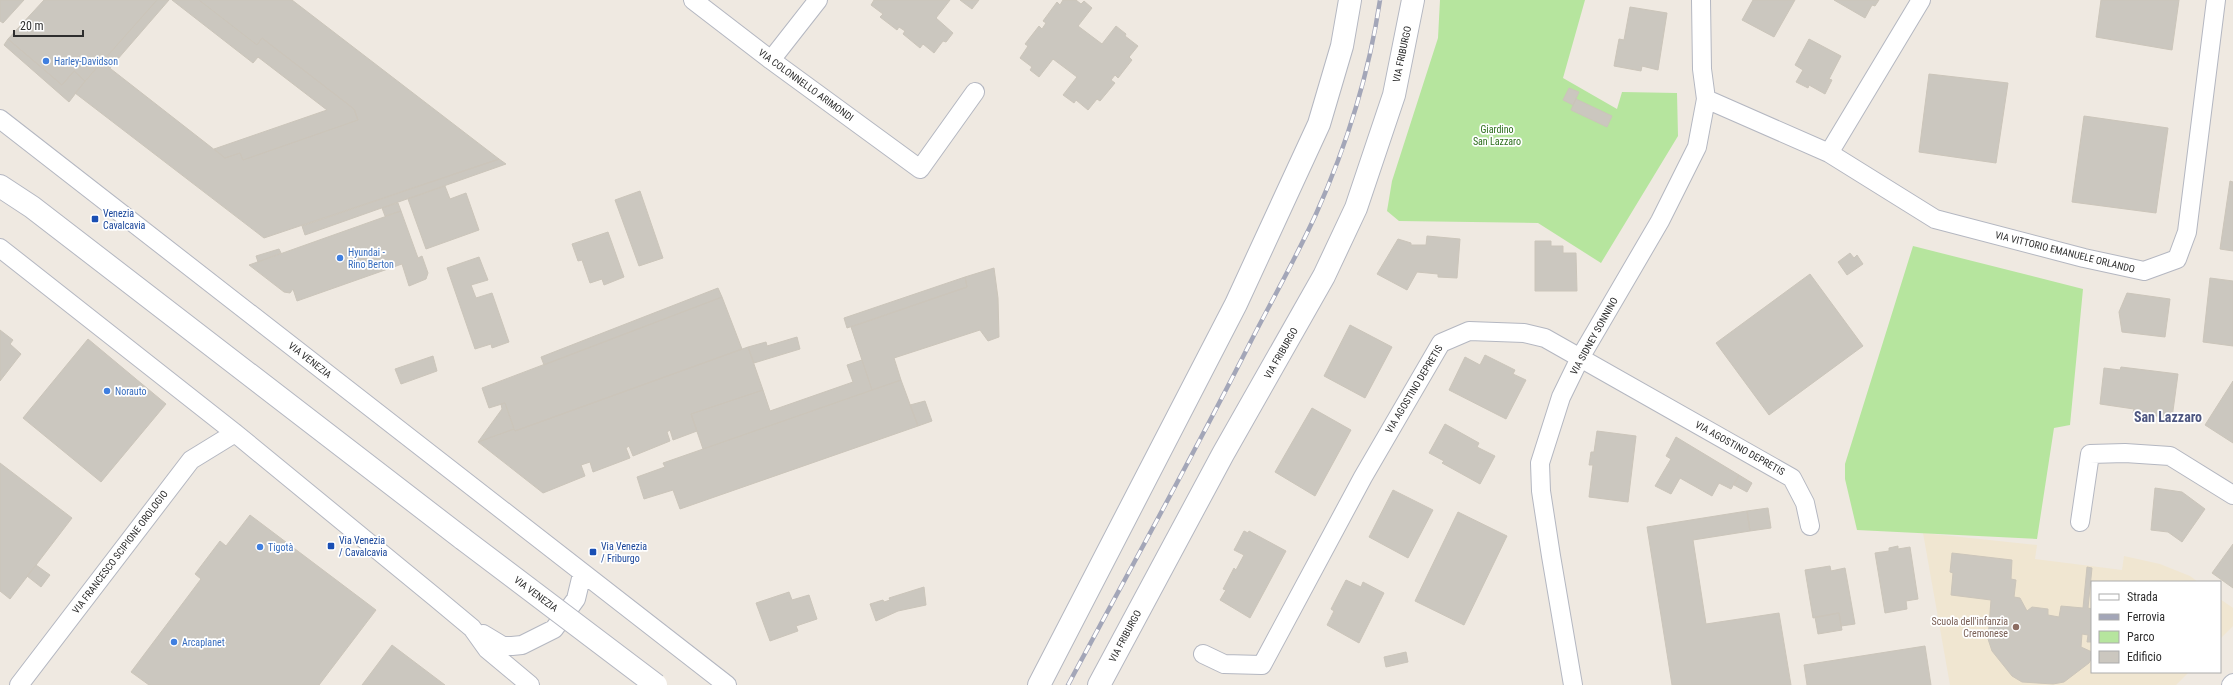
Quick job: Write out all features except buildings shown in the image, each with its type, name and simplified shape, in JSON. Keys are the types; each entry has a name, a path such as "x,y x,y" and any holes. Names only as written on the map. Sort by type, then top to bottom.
{"street":[{"name":"VIA COLONNELLO ARIMONDI","path":"693,0 771,60 920,169 975,92"},
{"path":"771,60 818,0"},
{"path":"1039,685 1236,304 1320,124 1342,46 1350,0"},
{"name":"VIA FRIBURGO","path":"1099,685 1223,454 1324,276 1356,208 1394,95 1413,0"},
{"name":"VIA SIDNEY SONNINO","path":"1573,685 1541,491 1540,463 1561,397 1580,358 1660,221 1697,146 1706,99 1702,69 1701,0"},
{"path":"1829,153 1921,0"},
{"name":"VIA VITTORIO EMANUELE ORLANDO","path":"1706,99 1829,153 1935,219 2084,258 2144,271 2177,259 2187,232 2216,0"},
{"name":"VIA VENEZIA","path":"0,119 582,574 727,685"},
{"name":"VIA VENEZIA","path":"0,134 6,138 36,147"},
{"name":"VIA VENEZIA","path":"0,171 32,207"},
{"name":"VIA VENEZIA","path":"0,186 32,207 463,539 656,685"},
{"name":"VIA VENEZIA","path":"0,248 235,433 472,628 494,639 502,646 522,645 554,629 576,599 582,574"},
{"name":"VIA AGOSTINO DEPRETIS","path":"1203,654 1224,664 1262,665 1363,477 1441,343 1469,331 1524,332 1545,338 1792,478 1805,503 1810,526"},
{"name":"VIA FRANCESCO SCIPIONE OROLOGIO","path":"18,685 191,460 235,433"},
{"path":"2080,522 2090,454 2125,453 2170,456 2233,495"},
{"name":"VIA VENEZIA","path":"472,628 488,649 530,685"}],"shaded area":[{"name":"Scuola dell'infanzia Cremonese","path":"1923,533 2037,545 2035,559 2122,570 2124,556 2160,564 2190,576 2197,581 2091,581 2091,673 2188,673 2176,685 1950,685"},
{"path":"2221,600 2233,608 2233,626 2221,638"}],"green space":[{"name":"Giardino San Lazzaro","path":"1440,0 1585,0 1563,78 1617,109 1622,92 1677,93 1678,136 1601,263 1538,223 1399,221 1387,211 1392,181 1438,38"},
{"path":"1913,246 2083,289 2070,425 2054,428 2037,539 1857,530 1845,479 1845,464"}],"railway":[{"path":"1068,685 1206,429 1316,214 1338,162 1356,109 1370,55 1380,0"}],"place":[{"name":"Harley-Davidson","path":"46,61"},
{"name":"Venezia Cavalcavia","path":"95,219"},
{"name":"Hyundai - Rino Berton","path":"340,258"},
{"name":"Norauto","path":"107,391"},
{"name":"Via Venezia / Cavalcavia","path":"331,546"},
{"name":"Tigotà","path":"260,547"},
{"name":"Via Venezia / Friburgo","path":"593,552"},
{"name":"Scuola dell'infanzia Cremonese","path":"2016,627"},
{"name":"Arcaplanet","path":"174,642"}],"district":[{"name":"San Lazzaro","path":"2168,417"}]}
